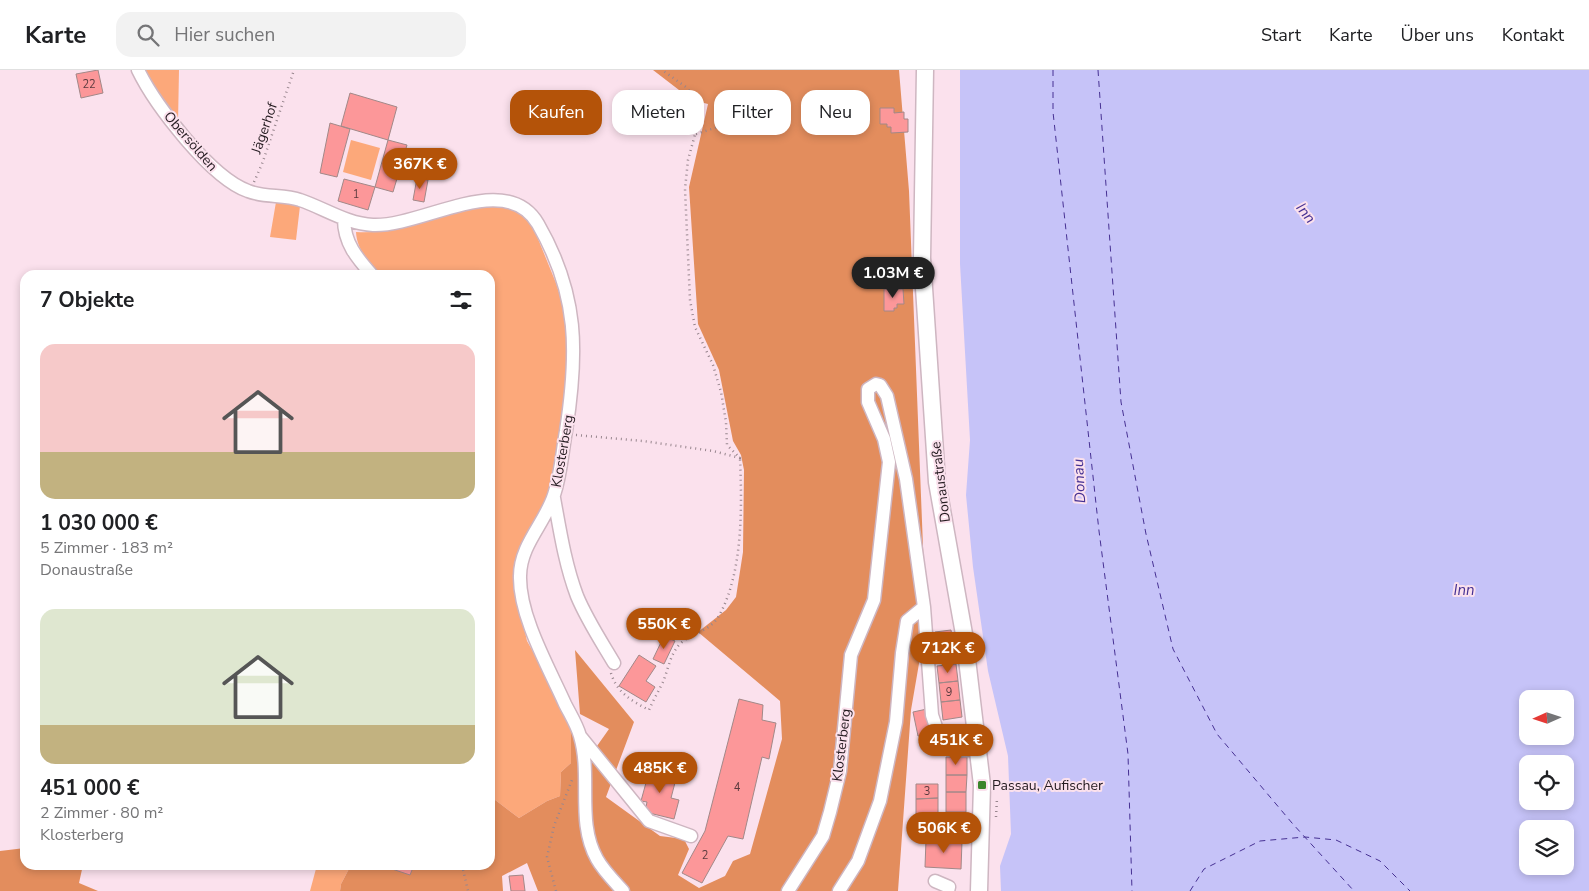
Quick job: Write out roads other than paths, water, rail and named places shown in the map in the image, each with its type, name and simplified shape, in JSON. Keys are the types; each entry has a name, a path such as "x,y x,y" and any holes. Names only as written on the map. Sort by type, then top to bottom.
{"main road":[{"name":"Donaustraße","path":"925,70 922,258 937,482 964,634 982,785 979,891"}],"street":[{"name":"Obersölden","path":"138,70 159,104 206,162 232,183 249,192 296,198 344,219"},
{"name":"Klosterberg","path":"344,219 372,225 396,224 471,203 494,200 514,202 529,212 543,234 564,283 570,305 573,331 573,371 560,476 554,498 523,554 520,576 524,607 541,652 580,736 586,776 586,816 591,845 597,858 623,891"},
{"path":"344,219 344,232 349,244 356,257 368,270"},
{"name":"Klosterberg","path":"788,891 823,836 840,771 851,655 874,600 889,462 884,439 868,402 868,389 876,384 880,385 887,396 902,456 924,607 932,715 940,739 946,746 955,750 978,750"},
{"path":"554,498 566,561 577,595 589,623 614,663"},
{"path":"839,891 858,861 880,801 896,722 907,621 924,607"},
{"path":"580,736 649,821 691,836"},
{"path":"935,881 949,887 948,891"}],"water":[{"path":"960,70 1589,70 1589,891 1001,891 1000,866 1011,834 1008,756 988,671 973,567 966,495 970,440 960,264"}],"place":[{"name":"Passau, Aufischer","path":"982,785"}],"water label":[{"name":"Inn","path":"1306,213"},
{"name":"Donau","path":"1079,481"},
{"name":"Inn","path":"1464,590"}]}
